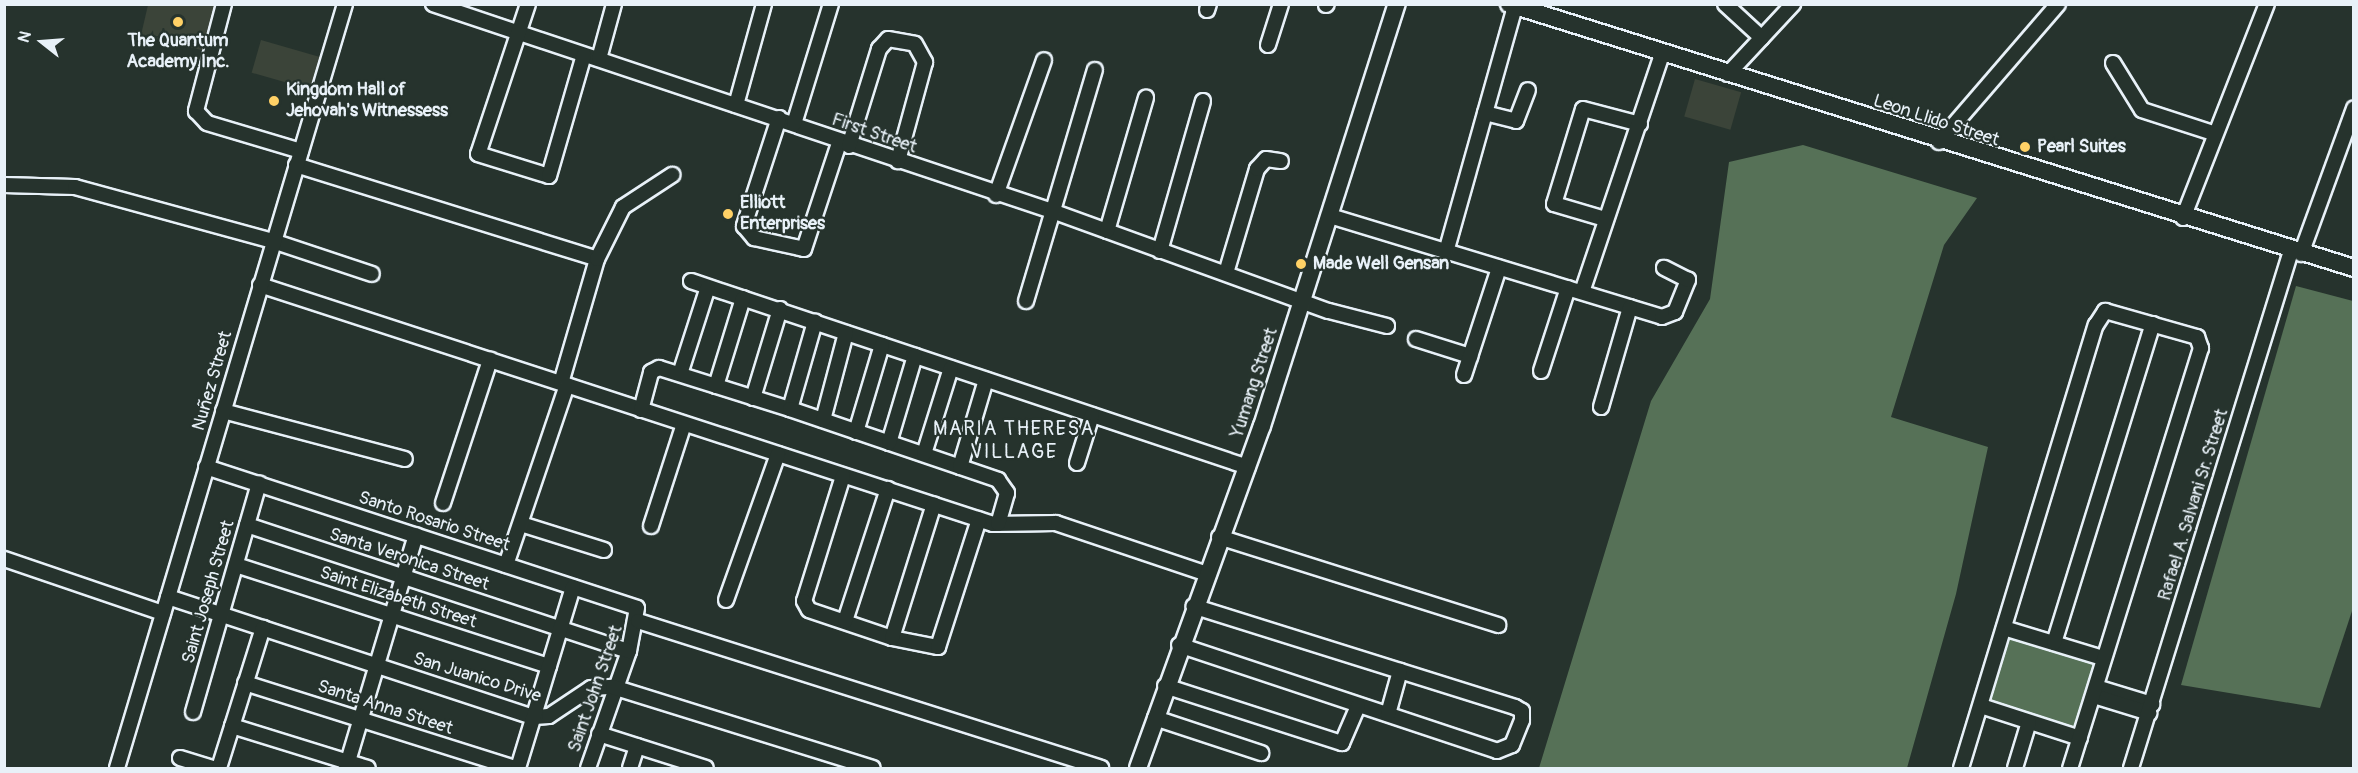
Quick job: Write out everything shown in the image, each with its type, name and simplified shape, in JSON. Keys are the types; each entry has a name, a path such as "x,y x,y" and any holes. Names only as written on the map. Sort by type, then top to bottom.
{"main road":[{"name":"Yumang Street","path":"1138,768 1205,573 1248,467 1397,4"},
{"name":"Leon Llido Street","path":"1512,5 2183,219 2354,268"}],"street":[{"path":"224,4 196,111 207,123 301,151"},
{"name":"Nuñez Street","path":"117,768 345,4"},
{"name":"First Street","path":"433,4 520,35 778,118 844,145 1052,211 1303,301 1387,326"},
{"path":"528,4 520,35 478,154 549,176 584,55"},
{"path":"599,59 614,4"},
{"path":"736,105 764,4"},
{"path":"794,124 831,4"},
{"path":"1268,45 1281,4"},
{"path":"1725,4 1762,38"},
{"path":"1728,74 1793,4"},
{"path":"1939,142 2058,4"},
{"path":"2183,219 2213,133 2267,4"},
{"path":"1446,252 1512,5"},
{"path":"778,118 744,226 754,238 804,249 879,49 894,38 915,44 925,62 898,161"},
{"path":"1582,292 1662,54"},
{"path":"996,195 1044,60"},
{"path":"2114,63 2142,110 2213,133"},
{"path":"1026,301 1095,70"},
{"path":"1485,113 1516,121 1528,90"},
{"path":"1107,231 1146,98"},
{"path":"1160,251 1203,101"},
{"name":"Rafael A. Salvani Sr. Street","path":"2132,768 2296,253 2354,108"},
{"path":"1605,219 1554,204 1583,109 1640,124"},
{"path":"1226,273 1257,169 1266,159 1281,161"},
{"path":"296,165 597,259"},
{"path":"506,565 564,384 597,259 631,198 672,176"},
{"path":"4,185 75,187 273,241 372,274"},
{"path":"1330,216 1662,317 1675,312 1688,280 1664,268"},
{"path":"1464,375 1499,267"},
{"path":"692,281 1248,467"},
{"path":"260,285 979,519 998,524 1056,523 1205,573"},
{"path":"680,374 708,287"},
{"path":"1541,371 1568,288"},
{"path":"716,386 743,298"},
{"path":"1601,407 1630,307"},
{"path":"753,398 780,309"},
{"path":"1961,768 2100,316 2110,311 2197,337 2201,348 2070,768"},
{"path":"790,409 815,322"},
{"path":"2054,643 2153,324"},
{"path":"823,420 846,333"},
{"path":"1416,339 1470,356"},
{"path":"856,432 882,345"},
{"path":"890,443 915,356"},
{"path":"443,503 490,360"},
{"path":"641,410 654,368 790,409 960,467 1006,488 998,524"},
{"path":"924,454 951,368"},
{"path":"960,467 986,380"},
{"path":"223,411 405,459"},
{"path":"1077,463 1092,415"},
{"path":"651,526 684,424"},
{"path":"726,600 777,454"},
{"name":"Santo Rosario Street","path":"206,467 637,608 638,621"},
{"path":"843,476 804,602 809,610 892,638 938,647 979,519"},
{"name":"Saint Joseph Street","path":"193,711 259,483"},
{"path":"845,621 888,489"},
{"path":"892,638 934,504"},
{"path":"520,524 603,550"},
{"name":"Santa Veronica Street","path":"247,525 629,651"},
{"path":"347,765 416,535"},
{"path":"1219,537 1498,625"},
{"path":"4,559 163,613"},
{"name":"Saint Elizabeth Street","path":"236,565 549,666"},
{"path":"516,768 534,717 573,587"},
{"name":"San Juanico Drive","path":"168,597 534,717 549,716 591,688 614,687 836,763 873,768"},
{"path":"1179,645 1497,751 1512,745 1522,720 1520,709 1193,606"},
{"path":"638,621 1101,768"},
{"name":"Saint John Street","path":"588,768 638,621"},
{"path":"2004,627 2103,658"},
{"path":"219,768 263,628"},
{"path":"1388,714 1400,671"},
{"name":"Santa Anna Street","path":"245,683 516,768"},
{"path":"1165,686 1342,743 1358,706"},
{"path":"2095,692 2150,708"},
{"path":"1981,706 2080,738"},
{"path":"1155,718 1262,753"},
{"path":"2015,768 2029,722"},
{"path":"232,726 347,765 368,768"},
{"path":"599,734 637,746 673,763 706,768"},
{"path":"630,768 637,746"},
{"path":"180,758 213,768"}],"shaded area":[{"name":"The Quantum Academy Inc.","path":"148,5 216,5 205,51 141,35"},
{"path":"261,40 323,58 313,90 252,73"},
{"path":"1695,79 1741,92 1730,130 1684,116"}],"green space":[{"path":"1803,145 1977,198 1944,245 1891,417 1988,447 1956,594 1907,768 1539,768 1651,401 1710,299 1729,162"},
{"path":"2296,286 2353,301 2353,608 2320,708 2181,685"},
{"path":"2010,631 2099,658 2078,728 1989,701"}],"place":[{"name":"The Quantum Academy Inc.","path":"178,22"},
{"name":"Kingdom Hall of Jehovah's Witnessess","path":"274,101"},
{"name":"Pearl Suites","path":"2025,147"},
{"name":"Elliott Enterprises","path":"728,214"},
{"name":"Made Well Gensan","path":"1301,264"}],"district":[{"name":"MARIA THERESA VILLAGE","path":"1014,440"}]}
